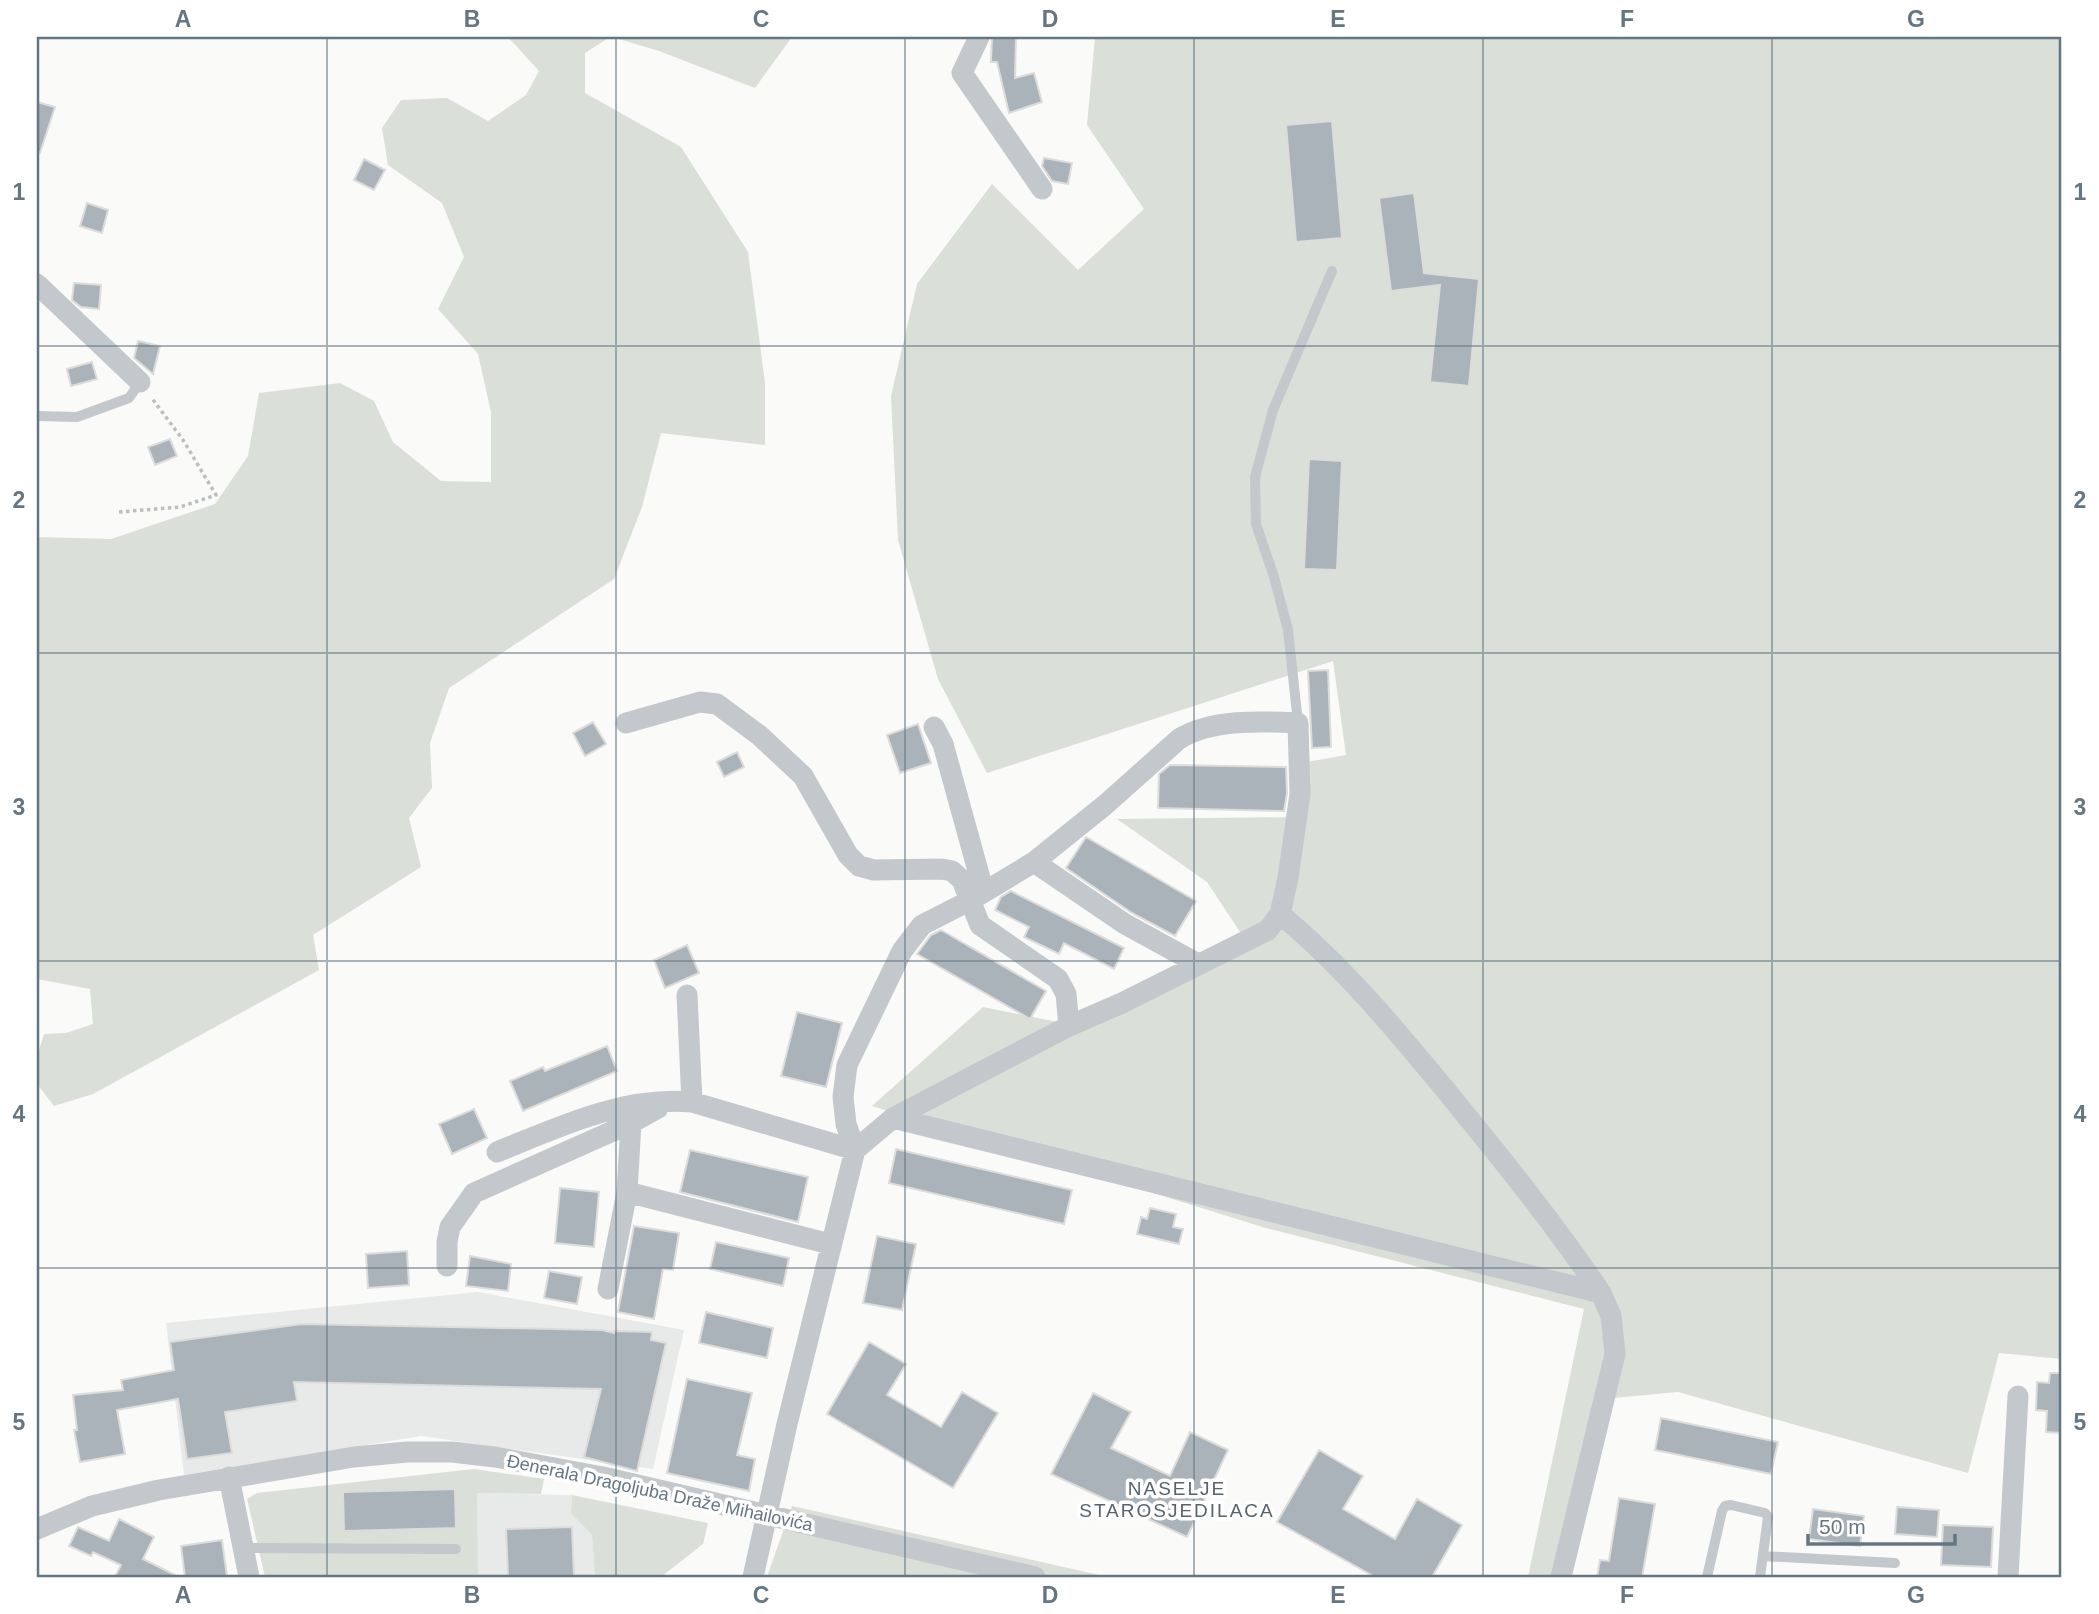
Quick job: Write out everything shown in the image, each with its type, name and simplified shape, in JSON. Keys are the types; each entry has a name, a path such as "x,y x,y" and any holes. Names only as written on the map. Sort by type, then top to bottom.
{"street":[{"path":"979,37 962,73 1042,189"},
{"path":"37,284 140,382"},
{"path":"626,723 700,702 717,704 760,735 803,776 848,855 859,866 874,870 942,869 952,871 962,880 980,925 1063,985 1069,1026"},
{"path":"753,1577 830,1244 855,1150 846,1124 843,1097 847,1065 902,951 922,925 971,900 1034,862 1105,805 1179,739 1192,731 1226,725 1298,723 1300,794 1288,878 1280,914 1268,930 1069,1026 893,1118 855,1150"},
{"path":"934,727 943,744 980,878 971,900"},
{"path":"1034,862 1125,924 1198,964"},
{"path":"1280,914 1306,936 1381,1012 1570,1247 1601,1293 1611,1316 1615,1354 1561,1577"},
{"path":"682,1101 687,995"},
{"path":"497,1152 593,1113 682,1101 855,1150"},
{"path":"447,1266 450,1227 474,1193 682,1101"},
{"path":"893,1118 1601,1293"},
{"path":"608,1289 627,1192 631,1123"},
{"path":"627,1192 830,1244"},
{"path":"2008,1577 2018,1396"},
{"name":"Đenerala Dragoljuba Draže Mihailovića","path":"37,1529 92,1506 229,1477 354,1457 407,1452 452,1452 603,1476 1035,1577"},
{"path":"229,1477 249,1577"}],"lane":[{"path":"1298,723 1288,630 1256,524 1255,477 1273,410 1332,271"},
{"path":"37,416 77,417 129,398 140,382"},
{"path":"1707,1577 1725,1506 1731,1505 1765,1513 1768,1517 1760,1577"},
{"path":"242,1548 456,1549"},
{"path":"1763,1556 1895,1563"}],"path":[{"path":"119,512 180,507 216,495 183,440 140,382"}],"shaded area":[{"path":"508,37 610,37 585,53 585,93 681,147 748,252 765,383 765,445 661,433 642,507 614,579 449,688 430,743 432,788 409,818 421,867 313,935 319,970 93,1094 54,1106 37,1084 37,1057 44,1034 66,1033 93,1024 90,989 37,979 37,537 111,539 215,504 248,456 259,393 340,383 374,401 393,442 441,481 491,482 491,412 478,354 438,309 464,257 442,203 388,165 382,128 401,100 447,98 488,121 526,95 539,71"},
{"path":"612,37 792,37 755,88 659,51"},
{"path":"1095,37 2062,37 2062,1359 1999,1353 1968,1473 1678,1392 1613,1398 1571,1577 1528,1577 1584,1309 1266,1228 872,1106 983,1007 1083,1027 1250,947 1207,882 1117,819 1307,817 1307,762 1346,755 1333,661 987,773 938,679 898,540 891,396 917,284 992,184 1078,270 1144,209 1087,125"},
{"path":"478,1292 684,1330 653,1469 421,1436 184,1475 166,1323"},
{"path":"474,1469 544,1479 541,1494 477,1493 478,1577 265,1577 247,1499 257,1493"},
{"path":"257,1493 572,1495 571,1513 592,1535 595,1577 478,1577 478,1566 247,1499"},
{"path":"572,1495 708,1523 703,1544 661,1577 595,1577 592,1535 571,1513"},
{"path":"792,1506 1108,1577 767,1577"}],"building":[{"path":"992,37 1016,37 1015,78 1034,73 1042,102 1009,113 997,62 991,62"},
{"path":"37,102 55,107 40,153 37,152"},
{"path":"1332,121 1342,238 1296,242 1286,125"},
{"path":"1044,158 1072,163 1068,184 1052,181 1042,166"},
{"path":"364,159 385,170 374,190 354,180"},
{"path":"1414,193 1424,273 1479,279 1469,386 1430,382 1440,285 1391,291 1379,198"},
{"path":"87,203 108,210 102,233 80,226"},
{"path":"74,283 101,285 99,309 81,307 72,300"},
{"path":"138,341 160,346 153,374 134,358"},
{"path":"92,362 97,379 71,386 67,369"},
{"path":"170,439 177,456 155,465 148,447"},
{"path":"1309,459 1342,461 1337,570 1304,569"},
{"path":"1328,670 1331,747 1312,748 1308,671"},
{"path":"593,722 606,744 585,756 573,733"},
{"path":"918,724 931,763 900,773 887,735"},
{"path":"737,752 744,767 724,777 717,762"},
{"path":"1170,765 1286,767 1287,793 1284,811 1158,808 1159,774"},
{"path":"1086,837 1196,901 1175,936 1132,913 1066,868"},
{"path":"1011,891 1124,948 1114,969 1064,943 1059,954 1024,937 1029,927 995,910 1001,897"},
{"path":"941,930 1046,991 1030,1019 917,954 931,935"},
{"path":"687,945 699,973 665,988 654,960"},
{"path":"797,1012 842,1023 826,1087 781,1076"},
{"path":"607,1046 617,1071 523,1111 510,1081 543,1067 545,1071"},
{"path":"474,1109 487,1138 452,1154 439,1124"},
{"path":"896,1149 1072,1190 1064,1224 889,1183"},
{"path":"690,1150 808,1177 798,1222 680,1192"},
{"path":"560,1188 599,1192 594,1247 555,1243"},
{"path":"1150,1208 1176,1214 1173,1227 1183,1229 1179,1244 1137,1234 1141,1217 1147,1219"},
{"path":"634,1226 679,1233 673,1270 663,1269 654,1319 618,1312"},
{"path":"877,1236 916,1244 902,1310 863,1303"},
{"path":"716,1242 789,1258 783,1286 710,1269"},
{"path":"407,1251 409,1285 368,1288 366,1254"},
{"path":"470,1256 511,1264 508,1291 466,1286"},
{"path":"549,1271 582,1277 577,1304 544,1298"},
{"path":"706,1312 773,1328 767,1358 699,1343"},
{"path":"302,1324 652,1332 651,1340 666,1343 637,1471 584,1457 601,1389 294,1382 297,1401 225,1412 232,1453 187,1459 178,1399 117,1410 125,1454 80,1462 74,1430 77,1430 73,1395 123,1390 121,1380 174,1370 170,1342"},
{"path":"869,1342 906,1364 887,1395 941,1427 962,1392 998,1413 953,1488 827,1414"},
{"path":"2050,1373 2062,1373 2062,1433 2046,1432 2047,1411 2036,1410 2037,1382 2049,1383"},
{"path":"687,1379 752,1393 737,1455 755,1459 749,1491 667,1473"},
{"path":"1093,1393 1131,1412 1111,1448 1170,1476 1190,1432 1228,1450 1187,1537 1051,1474"},
{"path":"1661,1418 1778,1442 1771,1474 1655,1450"},
{"path":"1319,1450 1363,1476 1343,1509 1395,1539 1417,1499 1462,1525 1432,1577 1375,1577 1277,1522"},
{"path":"455,1489 456,1528 344,1531 343,1492"},
{"path":"1619,1498 1655,1504 1642,1577 1597,1577 1600,1560 1609,1561"},
{"path":"1897,1507 1939,1510 1937,1537 1895,1534"},
{"path":"1813,1509 1864,1516 1860,1546 1809,1539"},
{"path":"119,1519 154,1537 143,1559 179,1577 115,1577 121,1565 93,1552 91,1556 69,1546 78,1527 109,1541"},
{"path":"1943,1525 1993,1527 1991,1567 1941,1565"},
{"path":"572,1527 574,1577 508,1577 506,1529"},
{"path":"222,1540 227,1577 185,1577 181,1546"}],"district":[{"name":"NASELJE STAROSJEDILACA","path":"1177,1499"}]}
